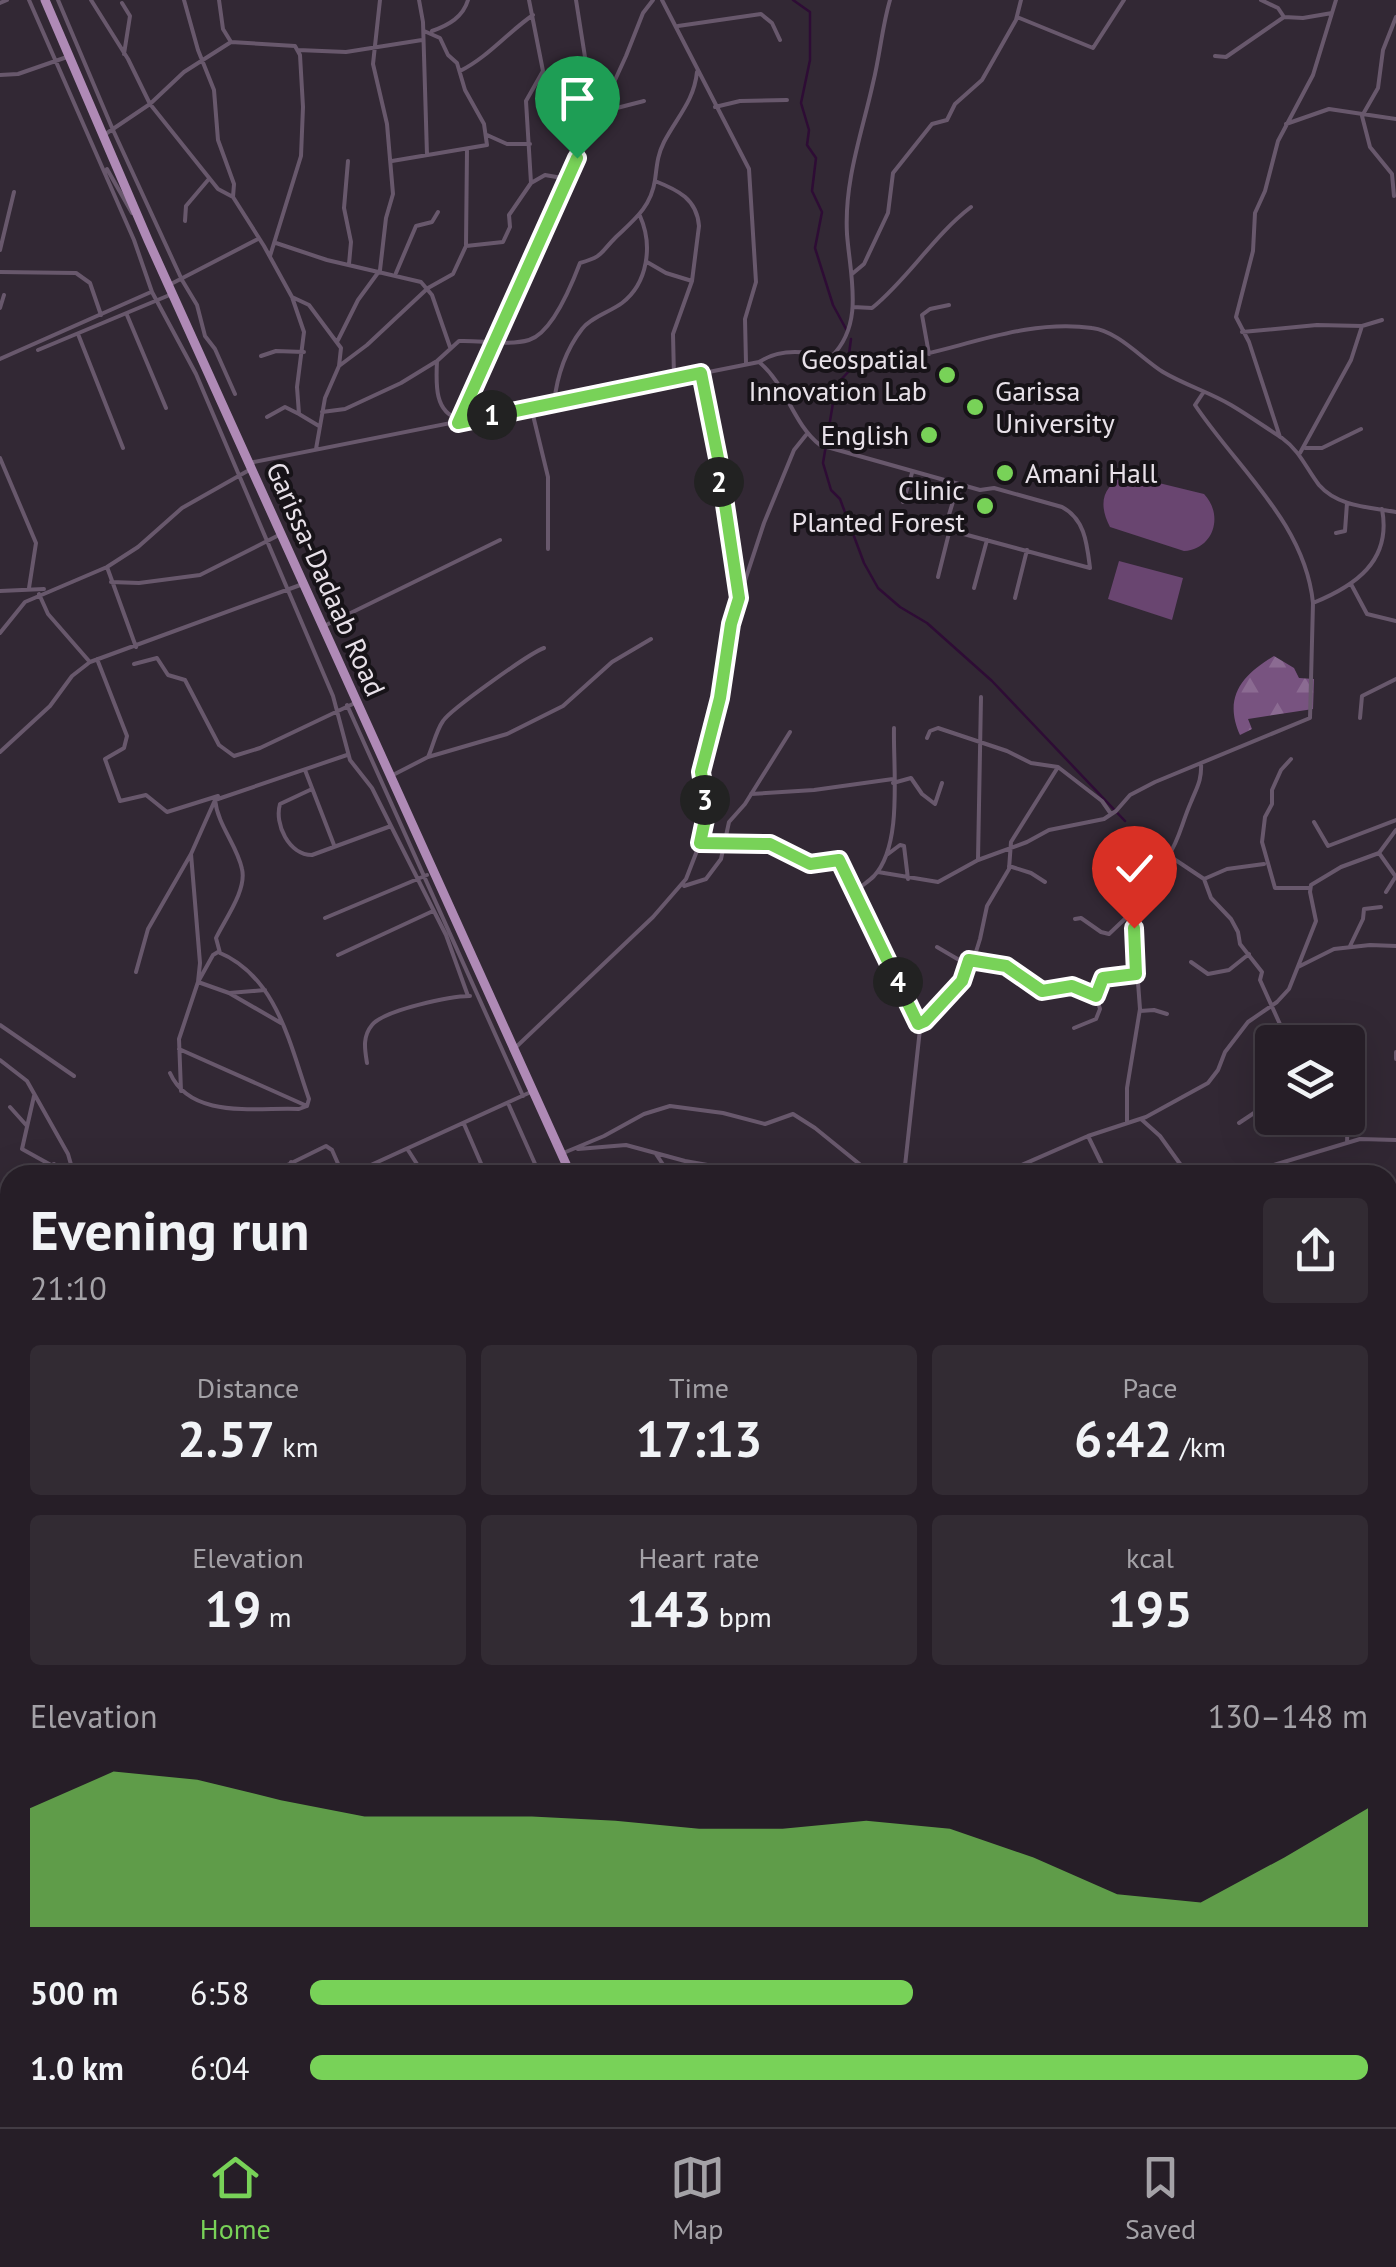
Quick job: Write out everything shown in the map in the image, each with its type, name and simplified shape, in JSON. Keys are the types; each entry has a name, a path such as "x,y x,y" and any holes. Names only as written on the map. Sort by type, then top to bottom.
{"highway":[{"name":"Garissa-Dadaab Road","path":"47,5 109,132 148,240 322,627 352,704 391,776 429,873 490,995 514,1049 528,1094 567,1165"}],"street":[{"path":"0,3 7,0"},
{"path":"29,0 97,152 152,292 196,374 337,710 348,754 391,826 458,964 468,996"},
{"path":"91,0 150,104 218,189 233,197 292,298 304,332 297,388 299,414"},
{"path":"184,0 214,90 218,140 234,184 233,197"},
{"path":"219,0 223,28 231,42"},
{"path":"338,340 351,311 380,270 393,194 386,116 374,79 373,48 380,0"},
{"path":"420,0 426,31 422,40 427,155"},
{"path":"426,31 455,20 464,12 468,0"},
{"path":"529,0 543,71 526,100 530,183"},
{"path":"576,0 588,76 606,96"},
{"path":"458,421 645,7 653,0"},
{"path":"662,0 746,162 752,183 756,282 745,319 746,363"},
{"path":"831,357 850,332 850,176 890,0"},
{"path":"852,274 862,268 888,213 893,173 932,124 947,120 957,102 978,86 1017,16 1021,0"},
{"path":"1017,16 1093,48 1124,0"},
{"path":"1261,0 1278,8 1284,17"},
{"path":"1280,437 1249,342 1236,317 1253,252 1255,213 1278,140 1310,83 1336,0"},
{"path":"47,5 59,2 109,132 197,304 205,336 235,394"},
{"path":"122,3 130,16 124,54"},
{"path":"678,26 754,13 772,24 780,40"},
{"path":"1215,56 1226,57 1284,17 1332,13"},
{"path":"460,71 481,60 507,32 533,15"},
{"path":"1394,196 1392,174 1370,146 1362,116 1378,88 1383,50 1396,17"},
{"path":"392,161 484,148 487,135 460,71 440,38 426,31"},
{"path":"109,132 231,42 346,52 422,40"},
{"path":"270,256 298,169 303,135 298,50"},
{"path":"0,75 18,74 70,56"},
{"path":"322,412 358,404 437,361 459,342 494,343 536,336 554,316 580,263 600,258 640,216 655,181 655,163 691,99 696,72"},
{"path":"715,107 740,101 787,100"},
{"path":"601,108 609,110 644,101"},
{"path":"1286,124 1329,108 1396,120"},
{"path":"487,135 507,144 530,144"},
{"path":"339,366 367,346 428,288 453,274 466,246 467,150"},
{"path":"97,152 148,240"},
{"path":"348,161 344,208 351,242 349,264"},
{"path":"466,246 502,243 510,227 510,213 530,183 545,175 568,179"},
{"path":"185,221 186,206 209,178"},
{"path":"655,181 686,196 698,217 692,281 672,334 674,378"},
{"path":"0,250 14,192"},
{"path":"853,307 872,308 888,295 943,230 971,207"},
{"path":"395,274 416,226 432,222 438,212"},
{"path":"554,403 557,374 582,328 627,299 647,262 648,245 640,216"},
{"path":"38,350 158,301 214,260 260,238"},
{"path":"276,243 418,281 428,288 450,347"},
{"path":"647,262 692,281"},
{"path":"0,272 76,273 90,283 101,315"},
{"path":"0,359 152,292"},
{"path":"0,308 4,296"},
{"path":"292,298 309,304 342,348 322,412 316,448"},
{"path":"929,354 922,316 930,309 949,305"},
{"path":"126,314 166,408"},
{"path":"1242,332 1317,324 1362,326 1382,320"},
{"path":"1301,451 1351,360 1362,326"},
{"path":"0,633 17,610 39,594 107,567 182,508 250,466 316,448 759,362 776,352 863,364 929,354 1010,332 1093,328 1203,394 1230,404 1301,451 1320,486 1347,503 1396,512"},
{"path":"78,334 123,448"},
{"path":"261,356 276,351 304,352"},
{"path":"437,361 440,402 458,421"},
{"path":"759,362 781,386 806,434 820,445 980,490 994,488 1046,501 1071,512 1086,540 1090,568 919,522"},
{"path":"701,373 739,598"},
{"path":"878,872 938,882 978,860 1050,830 1112,814 1130,795 1310,718 1311,578 1265,492 1195,405 1203,394"},
{"path":"267,416 285,407 319,426"},
{"path":"531,407 548,477 548,549"},
{"path":"1301,451 1322,448 1360,429"},
{"path":"682,886 700,843 707,810 701,772 720,698 731,624 764,523 794,450 806,434"},
{"path":"0,458 36,543 29,588"},
{"path":"903,502 912,472"},
{"path":"938,577 958,484"},
{"path":"1336,534 1345,530 1347,503"},
{"path":"1313,603 1331,598 1370,568 1385,534 1382,509"},
{"path":"112,582 191,577 280,534"},
{"path":"322,627 500,540"},
{"path":"974,588 986,540"},
{"path":"1014,598 1026,550"},
{"path":"107,567 136,646"},
{"path":"0,752 90,662 303,584"},
{"path":"1351,584 1367,614 1396,621"},
{"path":"0,591 49,589"},
{"path":"39,594 48,614 90,662"},
{"path":"391,776 428,758 507,734 563,706 612,662 650,639"},
{"path":"428,758 443,721 454,709 529,654 544,648"},
{"path":"134,664 157,658 168,675 185,680 219,745 234,756 260,748 352,704 429,873 478,1000 528,1094 373,1165"},
{"path":"97,660 127,736 124,748 104,759 120,800 146,795 166,812 348,754"},
{"path":"1360,718 1362,696 1396,679"},
{"path":"978,860 980,697"},
{"path":"888,854 894,728"},
{"path":"928,738 930,731 938,728 1031,763 1058,767 1102,801 1112,814"},
{"path":"514,1049 682,886 708,876 721,858 728,822 751,794 790,732"},
{"path":"1291,759 1275,783 1262,842 1266,864 1278,890 1309,888 1340,867 1379,853 1396,830"},
{"path":"1126,1123 1126,1088 1140,1010 1131,892 1136,879 1171,853 1181,837 1190,802 1201,781 1201,763"},
{"path":"918,1024 962,981 980,939 987,906 1009,866 1010,849 1022,819 1058,767"},
{"path":"304,770 334,845"},
{"path":"751,794 911,778 935,804 942,783"},
{"path":"312,789 280,804 278,812 294,851 301,855 312,856 391,826"},
{"path":"136,972 148,929 191,854 215,800 224,795"},
{"path":"215,800 217,816 243,871 240,888 216,938 220,953 252,975 265,990 282,1023 309,1099 307,1106"},
{"path":"1314,822 1328,846 1396,820"},
{"path":"700,843 770,844 810,864 839,860 918,1024 905,1165"},
{"path":"855,892 878,872 888,854 900,844 904,846 908,880"},
{"path":"1171,853 1204,880 1211,898 1231,919 1240,944 1262,972 1260,980 1280,1025"},
{"path":"1379,853 1396,877 1386,892"},
{"path":"191,854 200,962 198,982"},
{"path":"1100,870 1120,863 1129,867 1136,879"},
{"path":"1204,880 1228,869 1266,864"},
{"path":"1009,866 1044,882"},
{"path":"325,918 429,873"},
{"path":"1022,1165 1088,1136 1141,1119 1208,1083 1248,1022 1290,989 1316,921 1309,888"},
{"path":"1350,946 1364,920 1364,909 1381,907"},
{"path":"338,955 433,911"},
{"path":"1075,919 1081,918 1100,932 1110,934 1130,914"},
{"path":"1298,967 1334,949 1396,946"},
{"path":"937,947 968,962 1006,966 1042,991 1072,986 1096,996"},
{"path":"180,1091 179,1049 184,1020 213,954 220,953"},
{"path":"1191,962 1208,974 1228,970 1248,954"},
{"path":"1074,1028 1096,1019 1100,1009 1096,996 1103,978 1136,974"},
{"path":"198,982 229,992 282,1023"},
{"path":"229,992 265,990"},
{"path":"367,1064 365,1036 375,1021 428,1002 468,996 478,1000 490,995"},
{"path":"1140,1010 1168,1014"},
{"path":"0,1025 74,1076"},
{"path":"179,1049 307,1106"},
{"path":"0,1060 27,1081 68,1154 70,1165"},
{"path":"170,1073 180,1091 229,1110 307,1106"},
{"path":"34,1096 22,1149 54,1164"},
{"path":"508,1104 535,1165"},
{"path":"562,1154 644,1114 670,1106 765,1124 792,1114 816,1128 861,1165"},
{"path":"10,1107 27,1126"},
{"path":"1239,1123 1255,1112"},
{"path":"1141,1119 1160,1136 1181,1165"},
{"path":"464,1123 482,1165"},
{"path":"1347,1135 1347,1144"},
{"path":"1088,1136 1102,1165"},
{"path":"1275,1165 1373,1138 1396,1140"},
{"path":"575,1150 626,1145 705,1165"},
{"path":"285,1165 330,1146 340,1165"},
{"path":"408,1149 418,1165"},
{"path":"654,1152 663,1165"}],"green space":[{"path":"1274,656 1294,668 1299,678 1314,679 1313,709 1248,719 1252,729 1240,735 1234,709 1239,688 1253,671"}],"shaded area":[{"path":"1126,475 1204,494 1214,511 1209,538 1184,551 1110,527 1104,496"},
{"path":"1119,561 1183,578 1172,620 1108,599"}],"waterway":[{"path":"793,0 810,12 810,60 801,103 809,130 807,145 816,158 812,191 822,212 815,248 833,305 846,329"},
{"path":"849,354 851,339"},
{"path":"851,369 836,385 823,463 831,490 840,499 864,563 878,588 927,623 992,681 1125,821"}],"place":[{"name":"Geospatial Innovation Lab","path":"947,375"},
{"name":"Garissa University","path":"975,407"},
{"name":"English","path":"929,435"},
{"name":"Amani Hall","path":"1005,473"},
{"name":"Clinic Planted Forest","path":"985,506"}],"route":[{"path":"577,158 458,423 701,373 739,598 701,772 707,810 700,843 770,844 810,864 839,860 918,1024 962,981 969,960 1016,970 1042,991 1072,986 1096,996 1103,978 1136,974 1134,928"}]}
